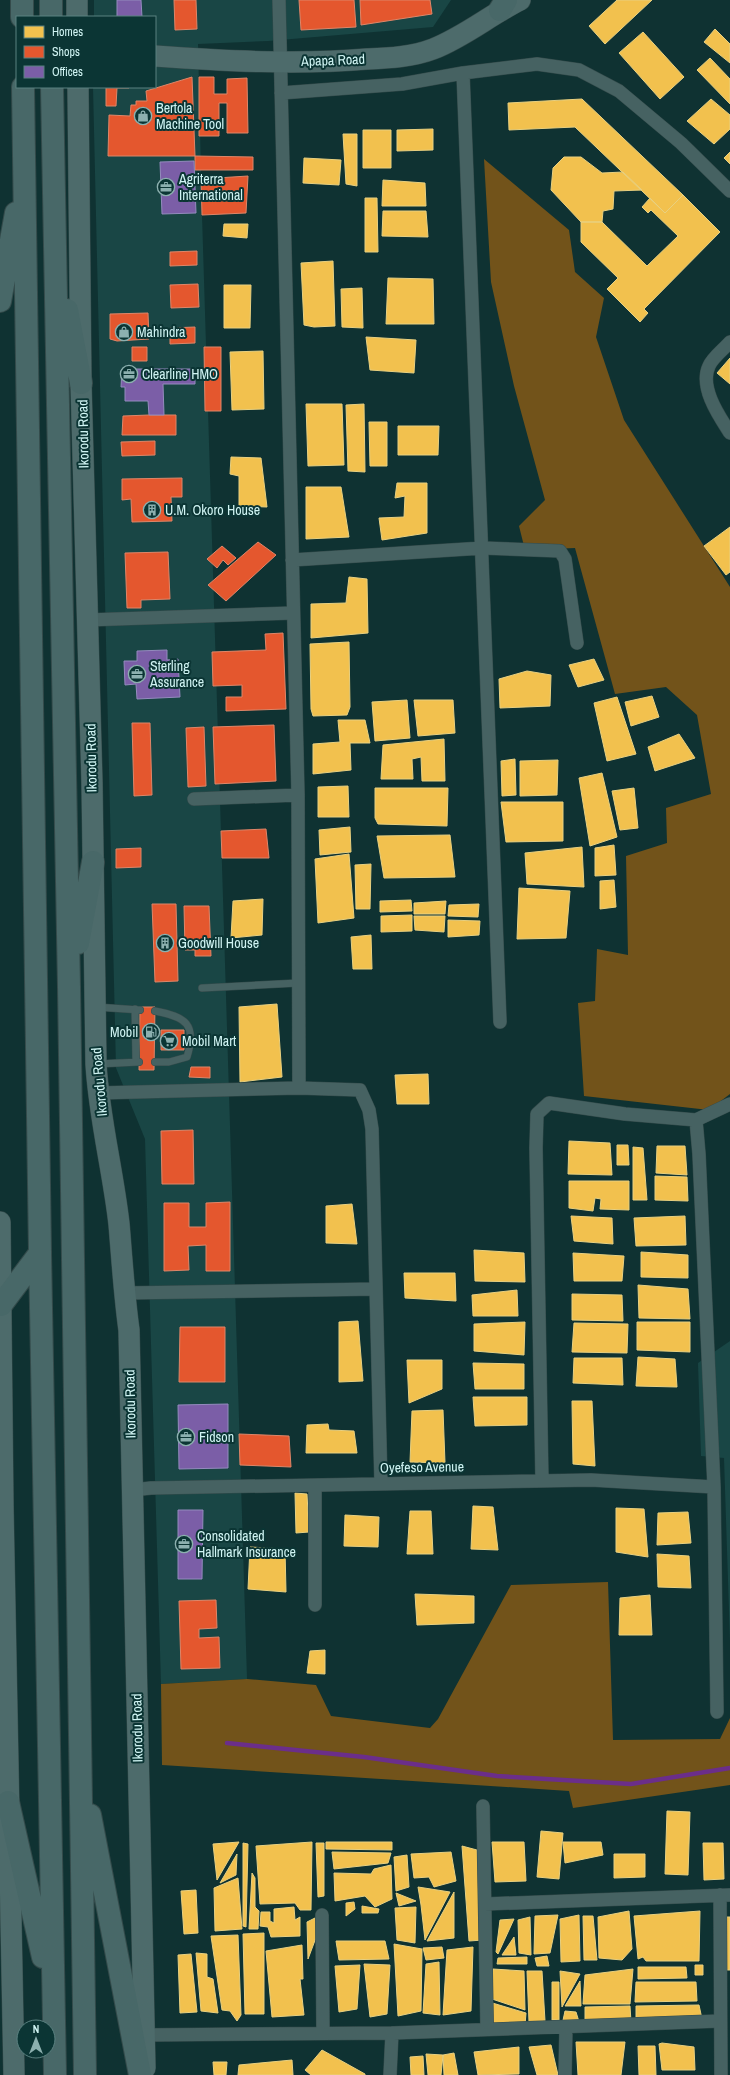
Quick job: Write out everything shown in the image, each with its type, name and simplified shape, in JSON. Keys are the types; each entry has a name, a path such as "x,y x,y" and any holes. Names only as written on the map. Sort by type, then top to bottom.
{"highway":[{"path":"22,0 22,16"},
{"path":"51,0 51,16"},
{"path":"23,88 40,1253 55,2075"},
{"name":"Ikorodu Road","path":"52,88 69,987 79,1757 85,2075"},
{"path":"0,301 25,166"},
{"path":"54,239 82,383"},
{"path":"69,987 93,862"},
{"path":"1,1305 40,1253"},
{"path":"79,1757 140,2075"},
{"path":"8,1802 53,2002"}],"main road":[{"path":"77,0 77,16"},
{"name":"Apapa Road","path":"156,56 216,60 328,63 404,56 431,50 458,38 503,5 520,0"},
{"name":"Ikorodu Road","path":"78,88 82,383 96,1064 98,1093 118,1223 129,1330 145,2075"},
{"path":"0,1222 3,1680 8,1802 14,2075"}],"street":[{"path":"279,0 282,62 281,93 298,795 299,1088"},
{"path":"281,93 402,84 463,73 537,64 578,70 620,91 681,143 730,191"},
{"path":"463,73 483,548 500,1022"},
{"path":"730,342 709,366 707,387 711,401 730,433"},
{"path":"292,560 483,548 560,551 564,559 577,643"},
{"path":"87,620 293,613"},
{"path":"194,799 298,795"},
{"path":"98,1093 299,1088 360,1090 369,1110 372,1130 380,1484"},
{"path":"542,1481 536,1148 537,1114 550,1103 625,1114 696,1120 730,1104"},
{"path":"696,1120 714,1487 717,1712"},
{"path":"124,1293 376,1289"},
{"name":"Oyefeso Avenue","path":"132,1490 151,1488 592,1480 714,1487"},
{"path":"315,1486 316,1605"},
{"path":"483,1806 487,2030"},
{"path":"485,1904 725,1895 720,2021 725,2058 721,2075"},
{"path":"322,1915 323,2033"},
{"path":"144,2035 392,2033 720,2021"},
{"path":"566,2027 566,2075"},
{"path":"390,2075 392,2033"}],"lane":[{"path":"202,988 298,983"},
{"path":"95,1007 137,1010 138,1062 96,1064"},
{"path":"154,1062 168,1062 187,1057 191,1044 189,1028 184,1020 172,1014 155,1010"}],"shaded area":[{"path":"94,0 451,0 433,27 268,41 198,44 247,1679 161,1684 145,1139 116,1068 93,88 156,88 156,16 94,16"},
{"path":"484,159 569,230 575,272 604,298 596,337 624,420 730,587 730,1094 709,1110 584,1096 578,1003 595,1001 597,949 628,955 626,856 667,843 666,808 711,794 697,715 666,687 615,694 575,548 525,550 519,526 545,500 514,386 491,282"},
{"path":"730,1341 730,1641 724,1458 701,1456 698,1363"},
{"path":"608,1582 613,1740 720,1739 730,1718 730,1785 573,1808 569,1791 162,1765 161,1684 247,1679 316,1685 331,1716 430,1728 438,1719 511,1585"}],"building: Homes":[{"path":"617,0 652,0 605,44 589,26"},
{"path":"715,29 730,44 730,63 704,42"},
{"path":"643,32 684,77 660,99 619,53"},
{"path":"710,58 730,79 730,104 697,70"},
{"path":"582,99 683,195 665,213 575,127 509,130 508,103"},
{"path":"711,99 730,115 730,129 714,144 687,121"},
{"path":"433,129 433,150 397,151 397,130"},
{"path":"363,130 391,130 391,168 363,168"},
{"path":"343,134 357,134 357,186 346,184"},
{"path":"730,152 730,164 724,158"},
{"path":"564,157 581,157 602,173 623,172 642,190 614,191 613,209 603,211 602,222 581,222 551,190 553,168"},
{"path":"304,158 341,160 339,185 303,183"},
{"path":"383,180 425,183 426,206 382,206"},
{"path":"683,195 720,232 644,309 648,313 640,322 607,289 618,278 581,242 581,222 602,222 647,266 678,236 651,210 648,213 642,207 650,198 665,213"},
{"path":"365,198 377,198 378,252 365,252"},
{"path":"383,211 426,211 428,237 382,236"},
{"path":"224,224 248,224 247,238 223,236"},
{"path":"333,261 335,326 314,327 304,325 301,263"},
{"path":"388,278 433,279 434,324 386,324"},
{"path":"224,285 251,285 250,328 224,328"},
{"path":"362,288 363,328 342,327 341,289"},
{"path":"366,337 416,340 414,373 370,370"},
{"path":"263,351 264,409 232,410 230,352"},
{"path":"730,358 730,384 717,373"},
{"path":"306,404 342,404 344,465 308,466"},
{"path":"364,404 365,472 348,471 346,405"},
{"path":"369,422 387,422 387,466 370,466"},
{"path":"398,426 439,426 438,455 398,455"},
{"path":"231,457 261,458 267,507 239,506 239,476 230,474"},
{"path":"397,483 427,483 427,533 382,540 379,518 404,517 405,496 395,498"},
{"path":"306,487 341,487 349,537 306,539"},
{"path":"730,527 730,572 726,575 704,546"},
{"path":"349,577 367,579 368,633 311,638 311,604 346,603"},
{"path":"349,642 350,707 347,715 313,716 311,709 310,644"},
{"path":"594,659 604,680 578,687 569,665"},
{"path":"527,671 551,675 550,706 500,708 499,679"},
{"path":"652,696 659,717 631,726 625,702"},
{"path":"617,697 636,754 607,761 594,703"},
{"path":"407,700 410,738 375,741 372,702"},
{"path":"414,700 453,700 455,733 418,736"},
{"path":"338,720 365,720 370,743 350,743 351,770 313,774 313,744 340,742"},
{"path":"679,734 695,758 655,771 648,747"},
{"path":"444,739 445,781 422,781 421,757 412,759 413,779 381,779 383,745"},
{"path":"515,759 516,795 502,796 501,761"},
{"path":"558,760 557,795 520,796 520,761"},
{"path":"602,773 617,837 590,846 579,778"},
{"path":"348,786 349,817 318,817 318,787"},
{"path":"375,788 448,788 447,826 378,824 375,818"},
{"path":"634,788 638,828 620,830 612,791"},
{"path":"501,802 563,802 563,841 506,842"},
{"path":"350,827 351,852 320,855 319,830"},
{"path":"450,835 455,877 384,878 377,836"},
{"path":"614,845 616,875 595,876 595,848"},
{"path":"582,847 584,887 527,884 525,853"},
{"path":"349,854 354,918 318,923 315,859"},
{"path":"371,864 370,909 356,909 355,865"},
{"path":"614,880 616,907 600,909 600,881"},
{"path":"519,888 570,891 566,938 517,939"},
{"path":"263,899 262,935 231,938 233,901"},
{"path":"411,900 412,911 380,912 380,901"},
{"path":"446,901 445,914 414,914 414,903"},
{"path":"479,904 478,917 448,916 449,905"},
{"path":"412,915 412,931 381,932 381,916"},
{"path":"414,916 445,916 444,932 415,930"},
{"path":"448,920 480,921 479,935 448,937"},
{"path":"371,935 372,969 353,969 351,937"},
{"path":"277,1004 282,1077 240,1082 239,1007"},
{"path":"428,1074 429,1104 397,1104 395,1075"},
{"path":"569,1141 610,1143 612,1175 568,1174"},
{"path":"617,1145 628,1145 629,1165 617,1165"},
{"path":"657,1146 685,1146 687,1175 656,1173"},
{"path":"633,1147 643,1148 647,1200 633,1200"},
{"path":"655,1176 687,1177 688,1201 655,1200"},
{"path":"569,1181 629,1181 629,1210 600,1209 601,1199 595,1198 593,1211 569,1208"},
{"path":"352,1204 357,1244 326,1243 326,1206"},
{"path":"571,1216 612,1218 613,1244 574,1241"},
{"path":"685,1216 686,1245 636,1246 634,1218"},
{"path":"474,1250 524,1253 525,1282 475,1281"},
{"path":"641,1252 688,1255 688,1278 641,1277"},
{"path":"573,1253 624,1256 622,1281 574,1281"},
{"path":"404,1273 455,1273 456,1301 405,1298"},
{"path":"638,1285 688,1289 690,1319 639,1318"},
{"path":"517,1290 518,1316 473,1316 472,1295"},
{"path":"572,1294 622,1295 623,1321 572,1320"},
{"path":"358,1321 363,1381 339,1382 339,1322"},
{"path":"525,1322 524,1355 474,1351 474,1324"},
{"path":"637,1322 690,1322 690,1352 637,1350"},
{"path":"574,1323 628,1324 627,1353 572,1352"},
{"path":"638,1357 675,1359 677,1387 636,1386"},
{"path":"574,1358 622,1358 623,1385 573,1383"},
{"path":"407,1360 442,1360 442,1389 409,1403"},
{"path":"473,1363 524,1364 524,1389 475,1389"},
{"path":"473,1397 527,1397 527,1425 475,1426"},
{"path":"572,1401 592,1401 595,1466 573,1464"},
{"path":"443,1410 445,1463 410,1462 412,1411"},
{"path":"328,1424 329,1430 354,1431 357,1453 306,1453 307,1425"},
{"path":"295,1493 307,1494 309,1532 296,1533"},
{"path":"473,1506 493,1507 498,1550 471,1549"},
{"path":"616,1508 644,1509 648,1557 616,1552"},
{"path":"410,1511 431,1511 433,1554 407,1554"},
{"path":"688,1512 691,1543 657,1545 658,1513"},
{"path":"345,1515 379,1517 378,1547 344,1546"},
{"path":"250,1547 285,1549 286,1592 248,1589"},
{"path":"657,1554 689,1556 691,1588 658,1587"},
{"path":"415,1594 474,1596 474,1623 417,1625"},
{"path":"650,1595 652,1635 619,1635 620,1598"},
{"path":"325,1650 325,1674 307,1673 310,1651"},
{"path":"667,1811 690,1812 688,1875 665,1874"},
{"path":"541,1831 563,1833 559,1879 537,1877"},
{"path":"239,1842 217,1880 213,1844"},
{"path":"312,1842 311,1910 300,1910 295,1903 260,1904 256,1846"},
{"path":"326,1842 392,1842 392,1850 326,1849"},
{"path":"492,1842 524,1842 526,1881 495,1882"},
{"path":"563,1842 601,1842 603,1855 565,1863"},
{"path":"243,1843 248,1844 246,1927 243,1926"},
{"path":"316,1843 324,1843 324,1896 318,1897"},
{"path":"703,1843 723,1843 724,1879 704,1880"},
{"path":"462,1846 477,1850 483,1940 469,1941"},
{"path":"332,1852 391,1853 388,1863 334,1869"},
{"path":"451,1852 456,1881 434,1887 429,1877 414,1878 411,1854"},
{"path":"237,1854 236,1875 220,1883"},
{"path":"614,1854 645,1854 645,1877 614,1878"},
{"path":"407,1855 409,1887 396,1891 394,1857"},
{"path":"391,1865 392,1899 375,1907 365,1896 335,1901 334,1873 371,1874 374,1869"},
{"path":"252,1873 255,1878 255,1907 259,1911 258,1929 249,1929"},
{"path":"238,1878 242,1929 215,1931 214,1888"},
{"path":"418,1887 450,1892 425,1940 421,1905"},
{"path":"196,1890 198,1933 184,1934 181,1891"},
{"path":"454,1892 454,1938 427,1941"},
{"path":"396,1893 416,1901 399,1906"},
{"path":"354,1902 355,1909 346,1916 346,1903"},
{"path":"362,1906 379,1909 378,1913 362,1913"},
{"path":"294,1907 295,1920 300,1917 300,1936 271,1937 268,1927 260,1926 261,1912 270,1912 270,1921 274,1923 274,1909"},
{"path":"416,1907 415,1943 397,1940 395,1908"},
{"path":"629,1911 632,1949 622,1960 599,1958 598,1917"},
{"path":"700,1911 699,1961 646,1961 643,1957 638,1959 634,1916"},
{"path":"558,1915 550,1953 534,1954 535,1916"},
{"path":"579,1915 580,1961 561,1962 560,1919"},
{"path":"583,1916 593,1916 597,1960 584,1960"},
{"path":"530,1917 531,1955 519,1953 518,1920"},
{"path":"724,1917 730,1917 730,1970 722,1970"},
{"path":"315,1918 320,1927 308,1959 307,1922"},
{"path":"514,1919 498,1954 496,1952 500,1920"},
{"path":"264,1933 264,2014 245,2014 243,1934"},
{"path":"238,1935 241,2015 237,2021 230,2011 222,2010 211,1936"},
{"path":"514,1937 516,1955 502,1955"},
{"path":"336,1941 385,1941 389,1959 339,1960"},
{"path":"394,1944 422,1949 421,2011 398,2016"},
{"path":"302,1945 303,1979 300,1979 304,2015 272,2017 266,1951"},
{"path":"442,1947 444,1958 426,1960 423,1948"},
{"path":"473,1947 471,2011 443,2015 447,1950"},
{"path":"196,1953 207,1954 207,1977 213,1979 218,2013 201,2011"},
{"path":"191,1954 197,2012 180,2013 178,1955"},
{"path":"547,1956 549,1966 537,1966 535,1958"},
{"path":"527,1957 527,1964 497,1964 498,1958"},
{"path":"439,1962 440,2015 423,2013 426,1964"},
{"path":"364,1964 390,1965 387,2014 370,2017"},
{"path":"360,1965 357,2009 339,2012 335,1966"},
{"path":"695,1965 703,1965 703,1975 695,1975"},
{"path":"638,1967 686,1967 687,1978 638,1979"},
{"path":"493,1969 524,1971 525,2010 489,1998"},
{"path":"633,1969 630,2004 583,2004 585,1975"},
{"path":"527,1971 542,1971 545,2021 529,2022"},
{"path":"560,1971 580,1974 562,2007"},
{"path":"580,1981 581,2006 565,2006"},
{"path":"552,1982 559,1982 559,2020 552,2020"},
{"path":"636,1982 696,1982 697,2001 635,2002"},
{"path":"489,2002 526,2013 525,2025 491,2024"},
{"path":"699,2005 702,2019 636,2021 636,2006"},
{"path":"630,2006 631,2022 585,2021 585,2007"},
{"path":"565,2011 576,2012 580,2025 562,2025"},
{"path":"576,2042 625,2042 621,2075 578,2075"},
{"path":"662,2043 694,2047 695,2070 662,2070 659,2044"},
{"path":"551,2045 558,2075 537,2075 529,2047"},
{"path":"638,2046 655,2046 656,2075 639,2075"},
{"path":"519,2047 519,2074 478,2075 474,2052"},
{"path":"322,2050 365,2075 311,2075 305,2070"},
{"path":"454,2053 458,2075 444,2075 443,2055"},
{"path":"426,2054 443,2055 441,2075 428,2075"},
{"path":"423,2056 424,2075 411,2075 410,2057"},
{"path":"292,2060 293,2075 238,2075 239,2065"},
{"path":"213,2062 227,2062 226,2075 214,2075"}],"building: Shops":[{"path":"174,0 196,0 197,29 175,30"},
{"path":"299,0 354,0 356,27 301,30"},
{"path":"360,0 430,0 432,14 361,25"},
{"path":"192,77 195,156 108,156 109,115 130,116 131,105 136,105 136,101 147,101 146,91"},
{"path":"199,77 214,77 214,94 227,94 227,79 247,78 248,133 227,133 227,103 219,103 219,136 199,136"},
{"path":"106,88 117,88 116,106 106,106"},
{"path":"195,156 253,157 253,170 195,170"},
{"path":"248,176 246,213 202,215 201,179"},
{"path":"197,251 197,265 170,266 170,252"},
{"path":"198,284 199,307 171,308 170,285"},
{"path":"148,313 149,339 117,341 110,339 110,314"},
{"path":"195,327 195,343 170,344 170,328"},
{"path":"132,347 147,347 147,361 132,361"},
{"path":"204,347 221,347 221,411 205,411"},
{"path":"176,415 176,435 122,435 123,416"},
{"path":"155,441 155,455 122,456 121,442"},
{"name":"U.M. Okoro House","path":"182,478 182,497 171,497 172,521 132,522 131,499 122,500 122,479"},
{"path":"258,542 276,555 226,601 208,585"},
{"path":"222,546 236,558 228,565 223,560 217,568 207,559"},
{"path":"168,552 170,599 141,600 141,608 127,608 125,553"},
{"path":"283,633 286,709 226,711 226,697 242,697 242,685 213,686 212,652 266,650 265,634"},
{"path":"132,723 150,723 152,795 134,796"},
{"path":"274,725 276,781 215,784 213,727"},
{"path":"204,727 206,786 188,787 186,728"},
{"path":"266,829 269,858 222,858 221,831"},
{"path":"141,848 141,867 116,868 116,849"},
{"name":"Goodwill House","path":"152,904 176,904 178,981 155,982"},
{"path":"184,906 209,906 211,956 195,956 195,950 185,950"},
{"path":"140,1007 155,1007 154,1070 139,1070"},
{"path":"161,1030 184,1030 184,1050 161,1050"},
{"path":"191,1067 210,1067 210,1078 189,1077"},
{"path":"193,1130 194,1184 162,1184 161,1131"},
{"path":"230,1202 230,1271 206,1271 206,1245 188,1246 189,1270 164,1271 164,1203 189,1203 189,1227 206,1227 206,1203"},
{"path":"180,1327 225,1327 225,1382 179,1382"},
{"path":"239,1434 289,1436 291,1467 240,1465"},
{"path":"216,1600 217,1628 199,1629 199,1638 219,1637 220,1668 181,1669 179,1601"}],"building: Offices":[{"path":"117,0 141,0 142,16 117,16"},
{"path":"194,161 196,213 162,214 160,162"},
{"path":"122,369 195,369 195,384 163,384 164,415 149,415 148,401 125,401 125,387 121,387"},
{"path":"167,650 167,660 178,659 180,697 137,699 136,684 125,685 124,661 137,661 137,651"},
{"path":"228,1404 228,1468 179,1469 178,1405"},
{"path":"178,1510 203,1510 202,1579 178,1579"}],"waterway":[{"path":"227,1743 364,1757 497,1776 631,1784 730,1768"}],"place":[{"name":"Bertola Machine Tool","path":"143,116"},
{"name":"Agriterra International","path":"166,187"},
{"name":"Mahindra","path":"124,332"},
{"name":"Clearline HMO","path":"129,374"},
{"name":"U.M. Okoro House","path":"152,510"},
{"name":"Sterling Assurance","path":"137,674"},
{"name":"Goodwill House","path":"165,943"},
{"name":"Mobil","path":"151,1032"},
{"name":"Mobil Mart","path":"169,1041"},
{"name":"Fidson","path":"186,1437"},
{"name":"Consolidated Hallmark Insurance","path":"184,1544"}]}
